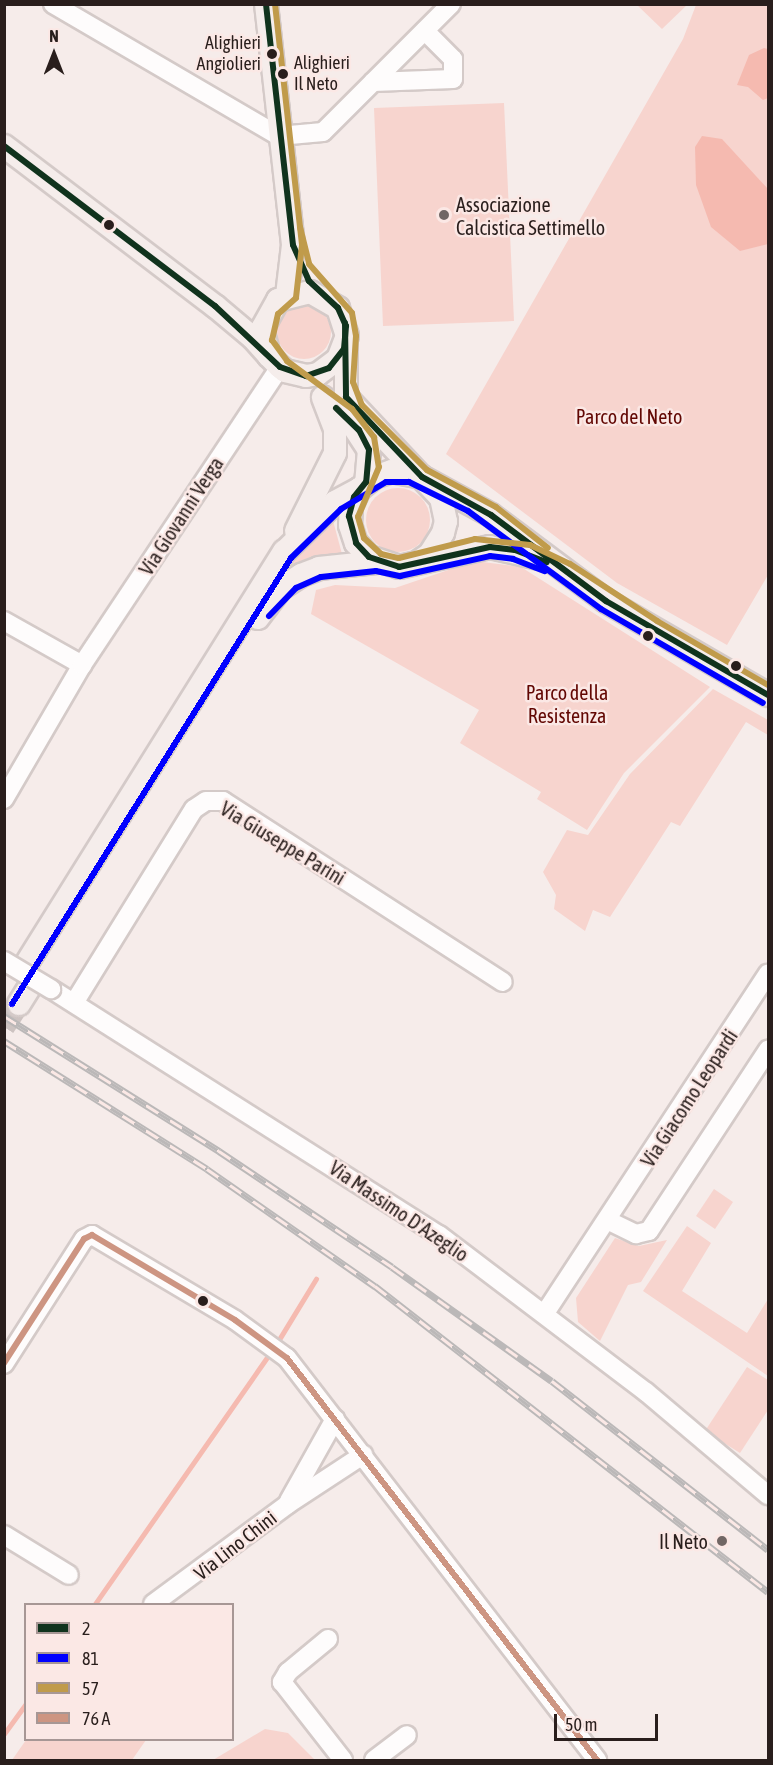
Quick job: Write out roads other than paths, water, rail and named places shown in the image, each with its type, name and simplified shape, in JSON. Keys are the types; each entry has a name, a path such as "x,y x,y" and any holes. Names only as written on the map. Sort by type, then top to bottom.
{"main road":[{"path":"266,4 293,245 301,268 322,295 343,316 347,336 346,397 441,498 446,521 438,544 420,561"},
{"path":"4,146 215,306 281,366 323,397 366,441 370,457 363,486 351,506 350,525 356,543 377,562"},
{"path":"293,245 279,301 262,329 281,366 312,375 329,368 344,349 347,336"},
{"path":"215,306 239,312 310,292 322,295"},
{"path":"24,981 284,552 331,467 335,453 335,429 323,397"},
{"path":"284,552 335,502 363,486 392,471 424,478 491,515 565,571 652,629 768,694"},
{"path":"24,981 272,598 291,581 319,568 377,562 399,567 490,547 526,553 565,571"}],"street":[{"path":"53,4 279,136 323,132 451,4"},
{"path":"373,82 453,79 453,59 425,31"},
{"name":"Via Giovanni Verga","path":"4,799 82,665 281,366"},
{"path":"4,621 82,665"},
{"name":"Via Giuseppe Parini","path":"74,1003 194,808 206,801 223,801 503,982"},
{"name":"Via Giacomo Leopardi","path":"545,1313 609,1221 768,974"},
{"name":"Via Massimo D'Azeglio","path":"24,981 74,1003 439,1235 545,1313 768,1495"},
{"name":"Via Giacomo Leopardi","path":"609,1221 636,1234 649,1231 768,1050"},
{"path":"4,1364 84,1239 92,1234 258,1336 287,1358 597,1761"},
{"name":"Via Lino Chini","path":"288,1504 335,1419"},
{"name":"Via Lino Chini","path":"156,1603 288,1504 363,1455"},
{"path":"4,1535 69,1575"},
{"path":"328,1639 288,1672 282,1682 343,1761"},
{"path":"375,1761 407,1735"}],"waterway":[{"path":"280,1338 316,1279"},
{"path":"96,1603 266,1359"},
{"path":"4,1734 24,1707"}],"tunnel":[{"path":"4,1027 19,1004"}],"railway":[{"path":"4,1016 219,1151 392,1267 552,1381 768,1550"},
{"path":"4,1041 207,1169 375,1286 768,1592"}],"place":[{"name":"Alighieri Angiolieri","path":"272,54"},
{"name":"Alighieri Il Neto","path":"283,74"},
{"name":"Associazione Calcistica Settimello","path":"444,215"},
{"name":"Il Neto","path":"722,1541"}],"park label":[{"name":"Parco del Neto","path":"629,416"},
{"name":"Parco della Resistenza","path":"567,704"}]}
